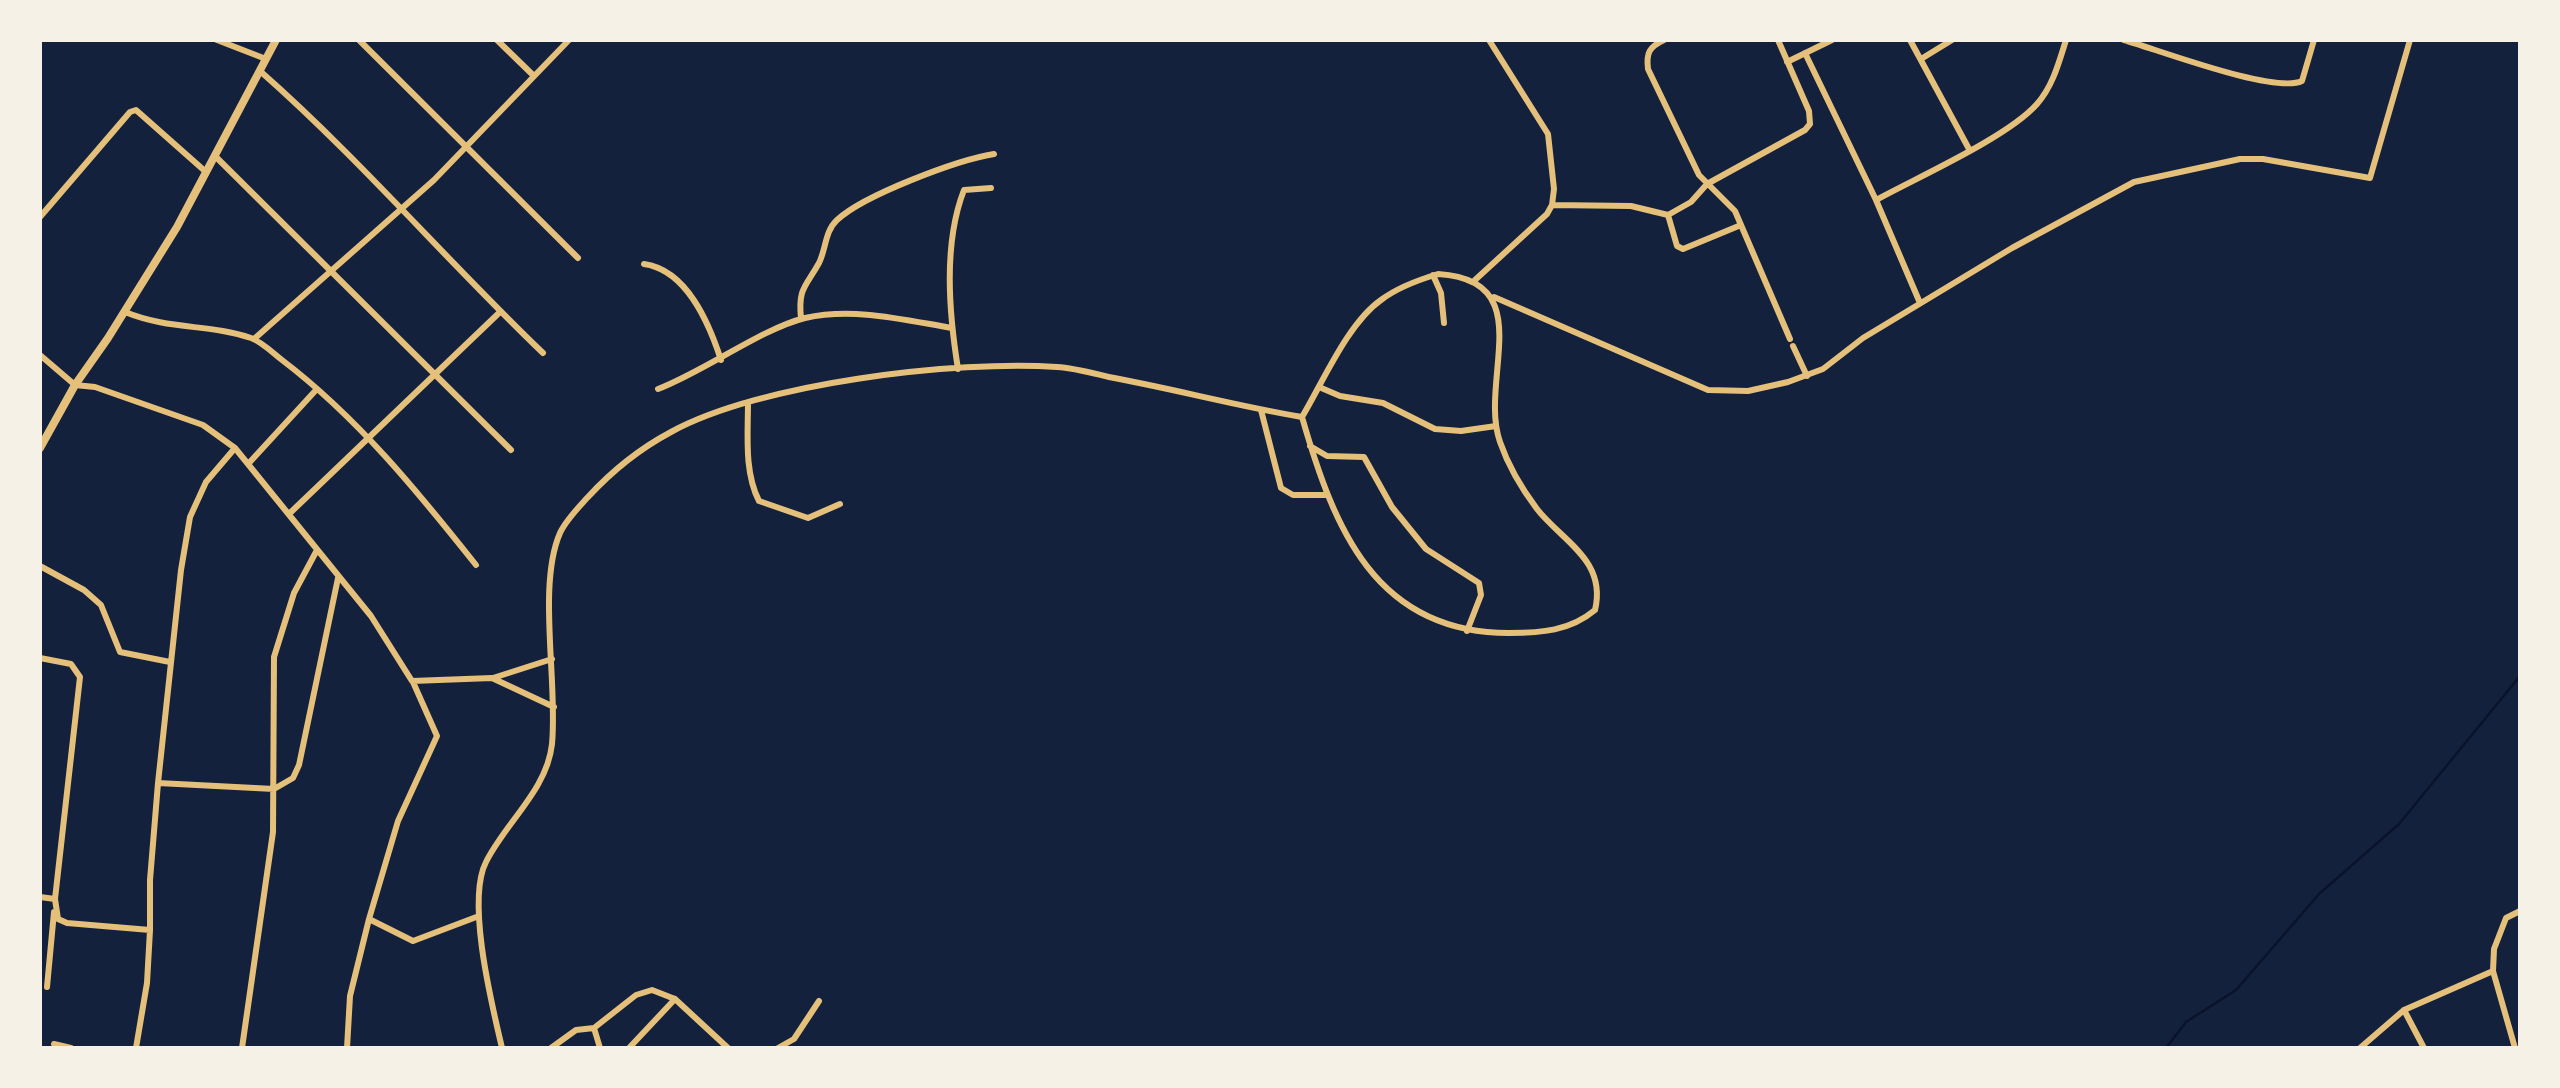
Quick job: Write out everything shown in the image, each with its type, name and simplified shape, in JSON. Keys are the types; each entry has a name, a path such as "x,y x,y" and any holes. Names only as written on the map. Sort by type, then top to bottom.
{"street":[{"path":"217,40 266,58"},
{"path":"40,448 206,172 276,40"},
{"path":"359,40 578,258"},
{"path":"497,40 534,76"},
{"path":"254,339 467,148 569,40"},
{"path":"1475,280 1539,222 1552,205 1554,188 1548,134 1490,40"},
{"path":"1664,40 1652,45 1646,56 1648,69 1699,175 1722,195 1742,225 1806,376"},
{"path":"1552,205 1630,206 1668,216 1691,202 1707,184 1810,124 1809,111 1778,40"},
{"path":"1787,62 1832,40"},
{"path":"1910,40 1970,149"},
{"path":"1920,60 1952,40"},
{"path":"1876,200 1970,149 2035,107 2052,80 2066,40"},
{"path":"2124,40 2287,86 2302,81 2314,40"},
{"path":"1494,298 1499,324 1496,426 1512,470 1539,512 1578,548 1592,573 1598,596 1595,610 1567,628 1536,633 1449,627 1392,595 1352,549 1326,495 1302,417 1352,333 1378,301 1412,282 1434,275 1458,275 1475,280 1494,298 1708,390 1748,391 1823,369 1920,303 2134,182 2240,159 2263,159 2370,178 2410,40"},
{"path":"1805,53 1876,200 1920,303"},
{"path":"260,72 339,144 500,312 544,352"},
{"path":"40,217 130,112 136,110 206,172"},
{"path":"801,319 802,287 817,267 836,221 862,204 952,163 994,154"},
{"path":"215,156 511,450"},
{"path":"958,369 952,328 958,204 964,190 991,188"},
{"path":"1668,216 1677,246 1683,249 1742,225"},
{"path":"644,264 659,266 691,297 705,316 721,360"},
{"path":"1434,275 1441,293 1444,323"},
{"path":"124,312 163,326 254,339 366,438 416,489 476,565"},
{"path":"290,514 500,312"},
{"path":"658,389 801,319 860,314 952,328"},
{"path":"40,355 75,384 95,387 203,425 234,448 371,616 412,681 437,736 398,821 368,920 350,996 346,1048"},
{"path":"502,1048 480,916 481,874 501,836 543,774 552,747 550,572 562,528 599,485 670,432 748,402 808,388 958,369 1058,367 1302,417"},
{"path":"1319,388 1383,403 1435,429 1496,426"},
{"path":"249,463 316,390"},
{"path":"748,402 748,446 758,501 808,518 840,504"},
{"path":"1261,410 1264,434 1285,493 1326,495"},
{"path":"1310,446 1327,456 1364,458 1392,507 1426,550 1479,583 1480,595 1466,631"},
{"path":"136,1048 147,984 150,880 170,662 193,506 206,482 234,448"},
{"path":"242,1048 273,832 274,657 294,593 317,550"},
{"path":"40,566 84,590 101,605 120,652 170,662"},
{"path":"158,783 274,789 293,778 300,765 338,576"},
{"path":"40,658 71,664 80,676 47,988"},
{"path":"412,681 492,678 552,659"},
{"path":"492,678 554,708"},
{"path":"40,898 55,899"},
{"path":"54,910 58,919 67,923 150,930"},
{"path":"2515,1048 2493,971 2494,949 2506,918 2520,911"},
{"path":"368,920 413,942 480,916"},
{"path":"2360,1048 2404,1010 2493,971"},
{"path":"551,1048 576,1030 594,1028 644,991 660,991 675,999 728,1048"},
{"path":"629,1048 675,999"},
{"path":"778,1048 794,1038 820,1000"},
{"path":"2404,1010 2424,1048"},
{"path":"594,1028 600,1048"},
{"path":"54,1044 71,1048"}],"waterway":[{"path":"2166,1048 2186,1022 2236,990 2319,894 2399,824 2520,676"}]}
